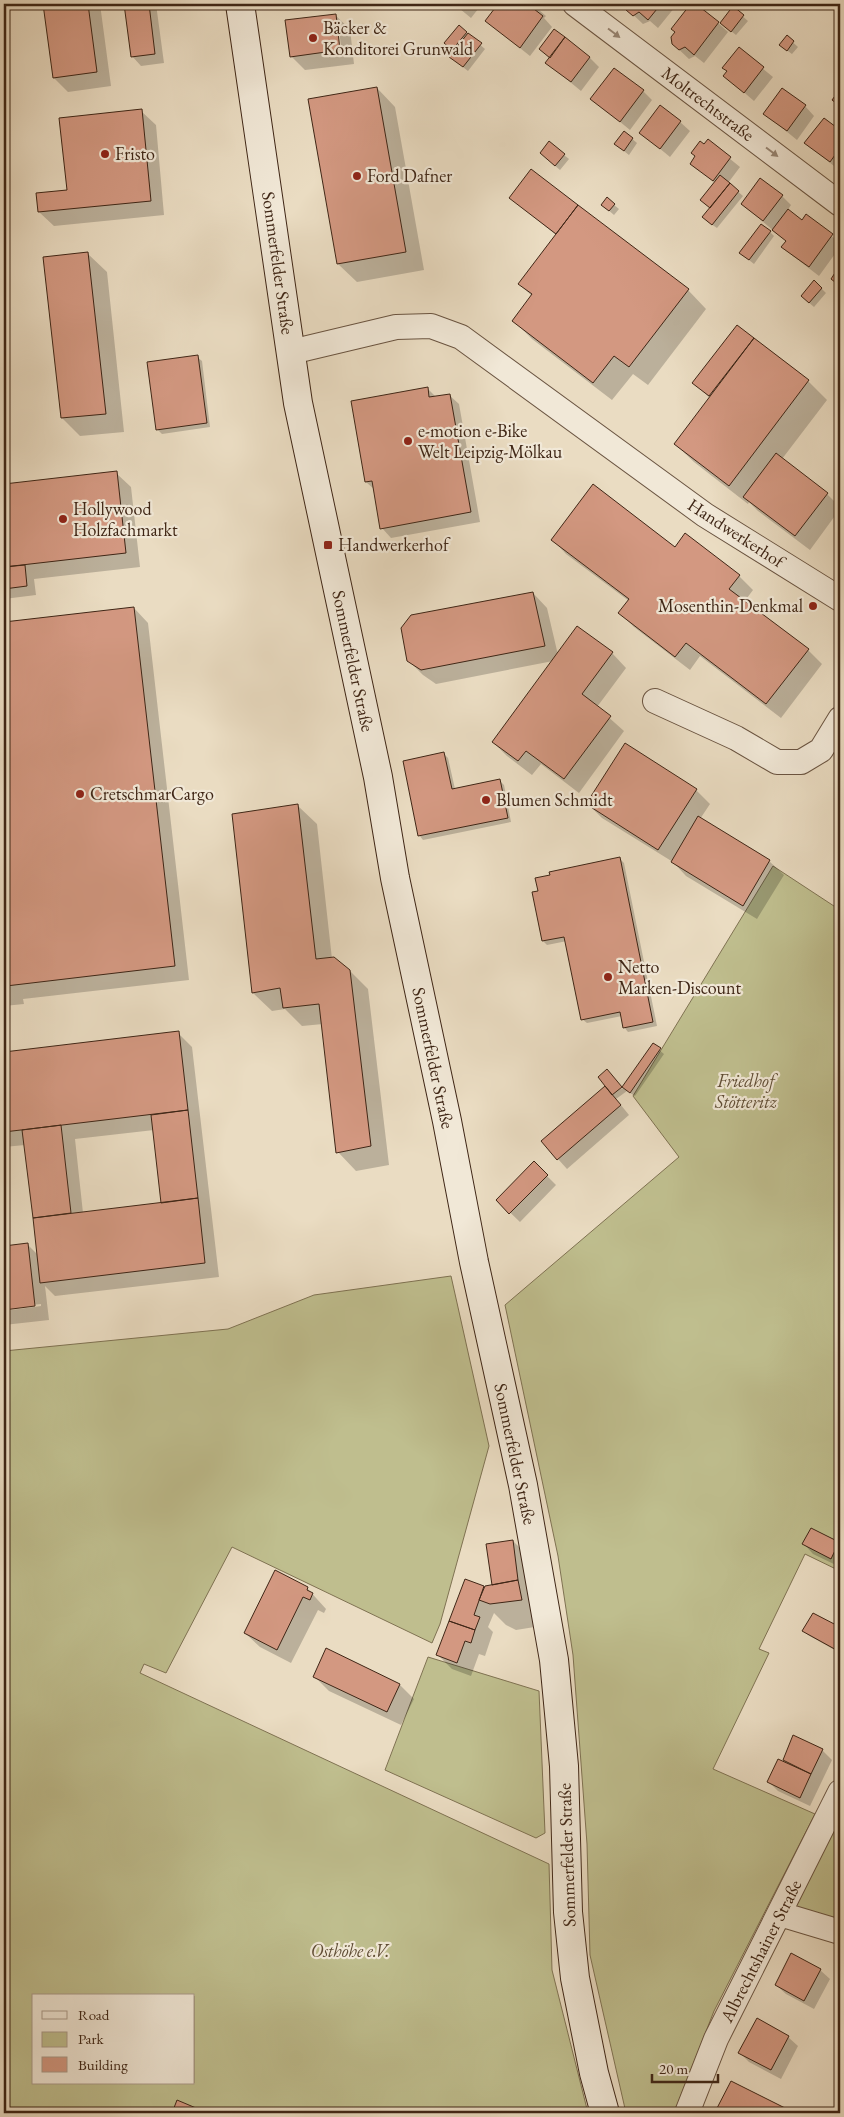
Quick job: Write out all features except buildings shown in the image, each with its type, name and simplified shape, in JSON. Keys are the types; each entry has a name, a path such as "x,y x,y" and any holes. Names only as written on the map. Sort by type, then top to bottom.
{"main road":[{"name":"Sommerfelder Straße","path":"240,4 298,403 378,777 395,878 447,1122 479,1287 527,1505 554,1660 564,1766 568,1912 575,1978 604,2113"}],"street":[{"name":"Moltrechtstraße","path":"575,4 840,204"},
{"name":"Handwerkerhof","path":"291,352 396,327 431,326 460,337 705,515 840,600"},
{"path":"656,701 736,738 776,762 801,762 821,750 840,719"},
{"name":"Albrechtshainer Straße","path":"687,2113 716,2040 840,1792"},
{"path":"780,1914 840,1932"}],"green space":[{"name":"Friedhof Stötteritz","path":"773,866 840,910 840,1571 805,1554 759,1649 769,1653 713,1769 815,1814 714,2011 674,2113 626,2113 590,1955 587,1844 573,1655 558,1556 505,1305 679,1157 633,1096"},
{"name":"Osthöhe e.V.","path":"451,1276 489,1446 440,1624 432,1643 232,1547 166,1673 144,1664 140,1673 549,1864 552,1970 588,2113 4,2113 4,1351 228,1329 314,1295"},
{"path":"428,1657 539,1691 545,1833 536,1838 385,1770"},
{"path":"840,1816 840,1923 794,1909"}],"place":[{"name":"Bäcker & Konditorei Grunwald","path":"313,38"},
{"name":"Fristo","path":"105,154"},
{"name":"Ford Dafner","path":"357,176"},
{"name":"e-motion e-Bike Welt Leipzig-Mölkau","path":"408,441"},
{"name":"Hollywood Holzfachmarkt","path":"63,519"},
{"name":"Handwerkerhof","path":"328,545"},
{"name":"Mosenthin-Denkmal","path":"813,606"},
{"name":"CretschmarCargo","path":"80,794"},
{"name":"Blumen Schmidt","path":"486,800"},
{"name":"Netto Marken-Discount","path":"608,977"}]}
